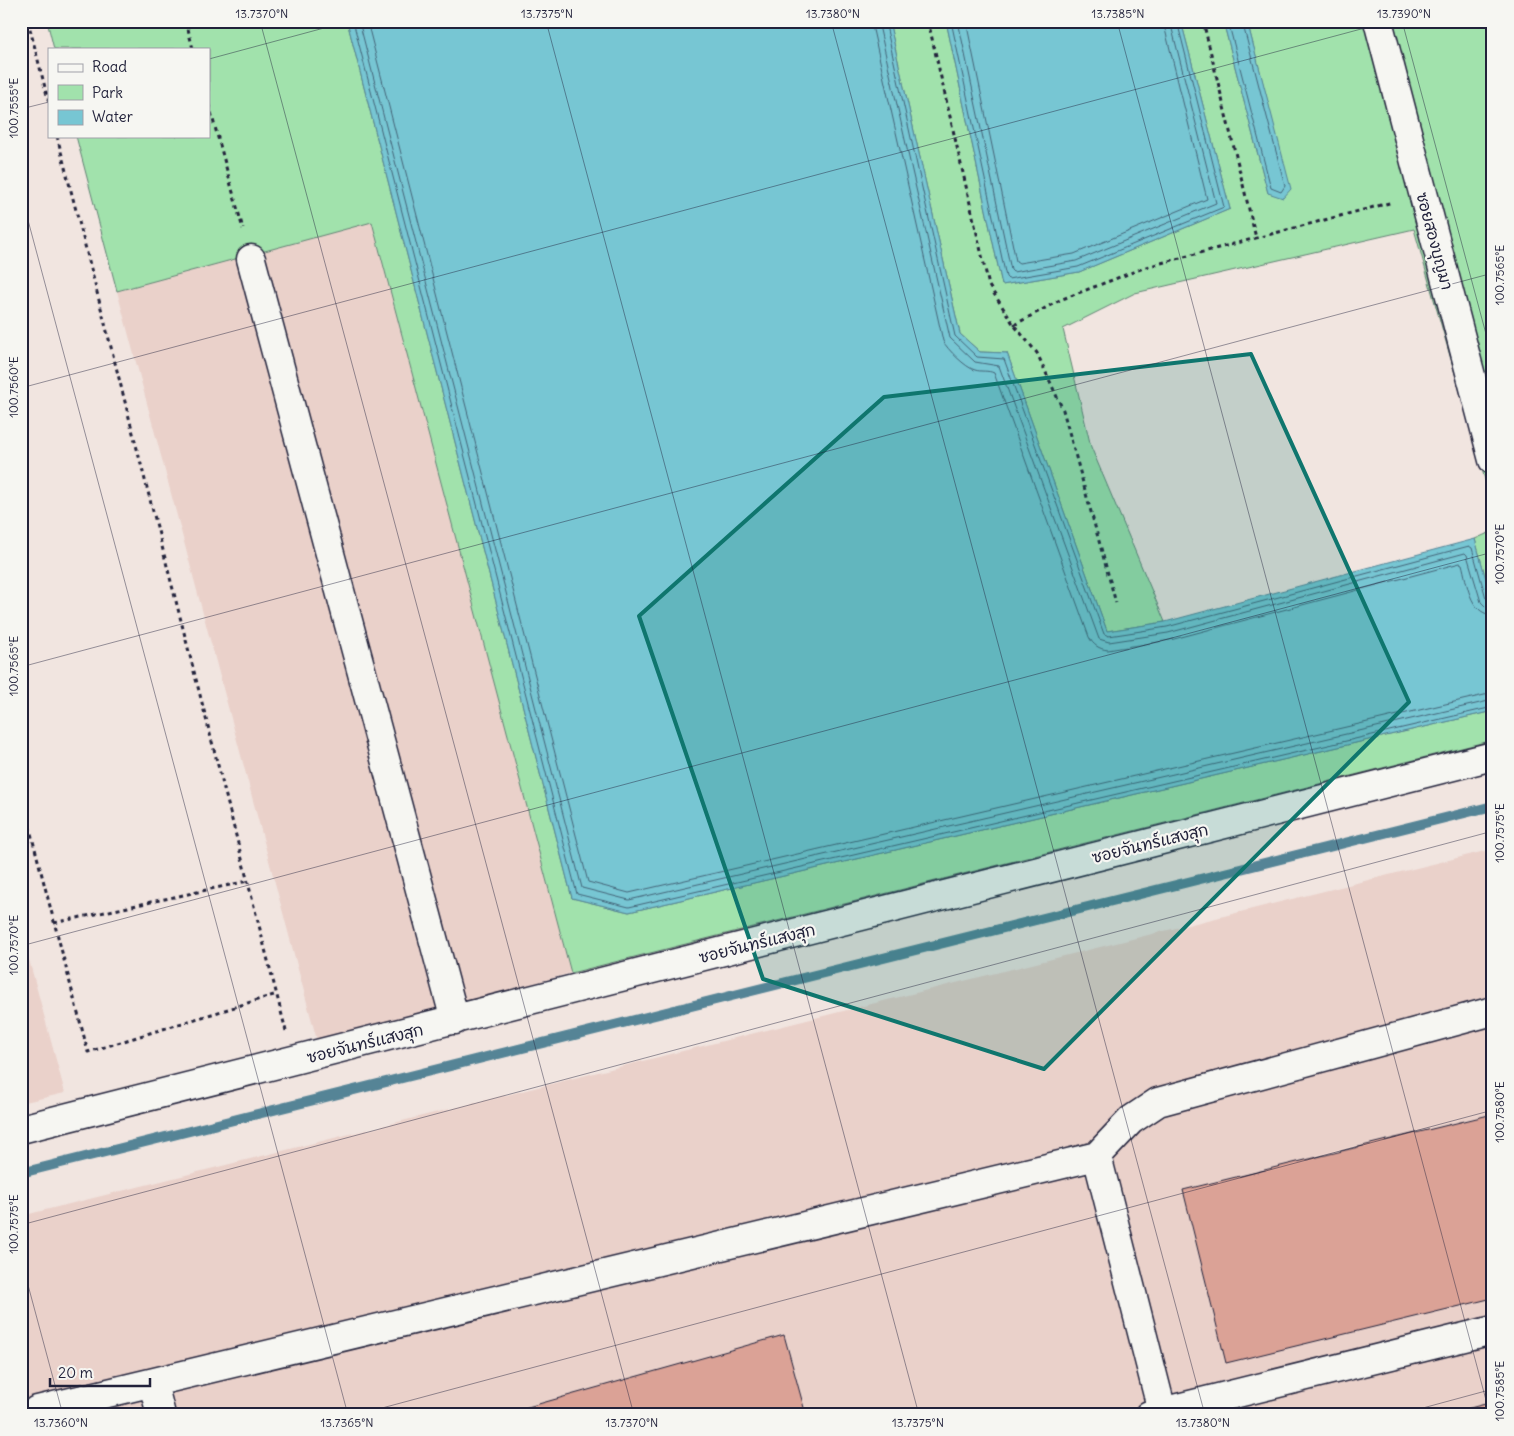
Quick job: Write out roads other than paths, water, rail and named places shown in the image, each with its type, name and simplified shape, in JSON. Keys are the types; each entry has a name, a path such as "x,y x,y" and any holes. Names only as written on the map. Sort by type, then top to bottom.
{"street":[{"name":"ซอยสองบุญมา","path":"1378,21 1493,460"},
{"path":"251,259 456,1020"},
{"name":"ซอยจันทร์แสงสุก","path":"21,1129 1493,756"},
{"path":"32,1409 153,1383 1097,1156 1131,1120 1158,1102 1493,1011"},
{"path":"1097,1156 1158,1414 1493,1330"},
{"path":"153,1383 161,1415"}],"water":[{"path":"347,21 889,21 960,334 980,352 1007,353 1107,631 1165,622 1475,539 1493,605 1493,711 629,912 572,898"},
{"path":"946,21 1181,21 1230,209 1079,272 1002,285"},
{"path":"1223,21 1247,21 1291,189 1283,198 1268,193"}],"waterway":[{"path":"21,1173 1493,806"}]}
